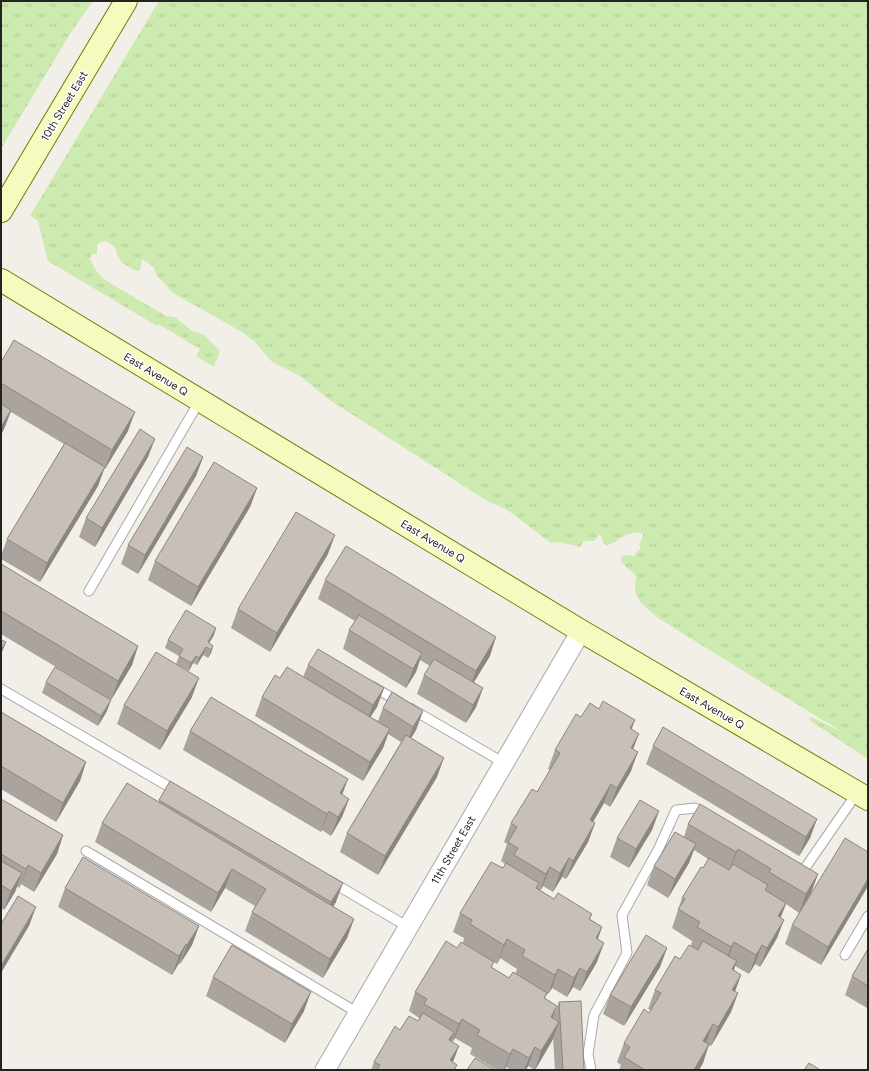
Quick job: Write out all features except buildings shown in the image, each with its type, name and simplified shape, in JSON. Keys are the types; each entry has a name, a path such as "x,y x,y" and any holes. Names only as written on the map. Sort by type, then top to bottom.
{"main road":[{"name":"10th Street East","path":"1,211 126,1"},
{"name":"East Avenue Q","path":"1,280 581,631 862,796"}],"street":[{"name":"11th Street East","path":"325,1070 581,631"}],"lane":[{"path":"89,591 200,400"},
{"path":"362,680 504,763"},
{"path":"1,689 185,796"},
{"path":"789,863 803,871 862,796"},
{"path":"591,1070 588,1054 594,1015 627,953 622,915 658,850 676,810 695,808 715,820"},
{"path":"86,851 358,1013"},
{"path":"322,876 408,927"},
{"path":"845,955 868,916"}],"green space":[{"path":"1,1 93,1 70,34 1,149"},
{"path":"159,1 868,1 868,759 812,722 809,718 811,717 842,732 658,618 641,603 635,592 636,576 621,562 621,557 624,555 634,556 636,552 641,549 639,545 643,534 628,534 607,545 603,543 601,535 599,535 594,541 584,541 580,547 560,542 551,543 506,509 489,502 331,401 300,376 271,361 255,342 242,332 173,293 157,276 153,266 142,259 140,270 138,271 130,268 120,260 116,253 116,248 106,241 100,242 97,245 97,254 92,254 90,259 97,272 105,280 166,316 175,317 192,331 204,335 220,351 214,367 196,356 200,349 158,324 157,326 48,261 38,221 30,216"}]}
